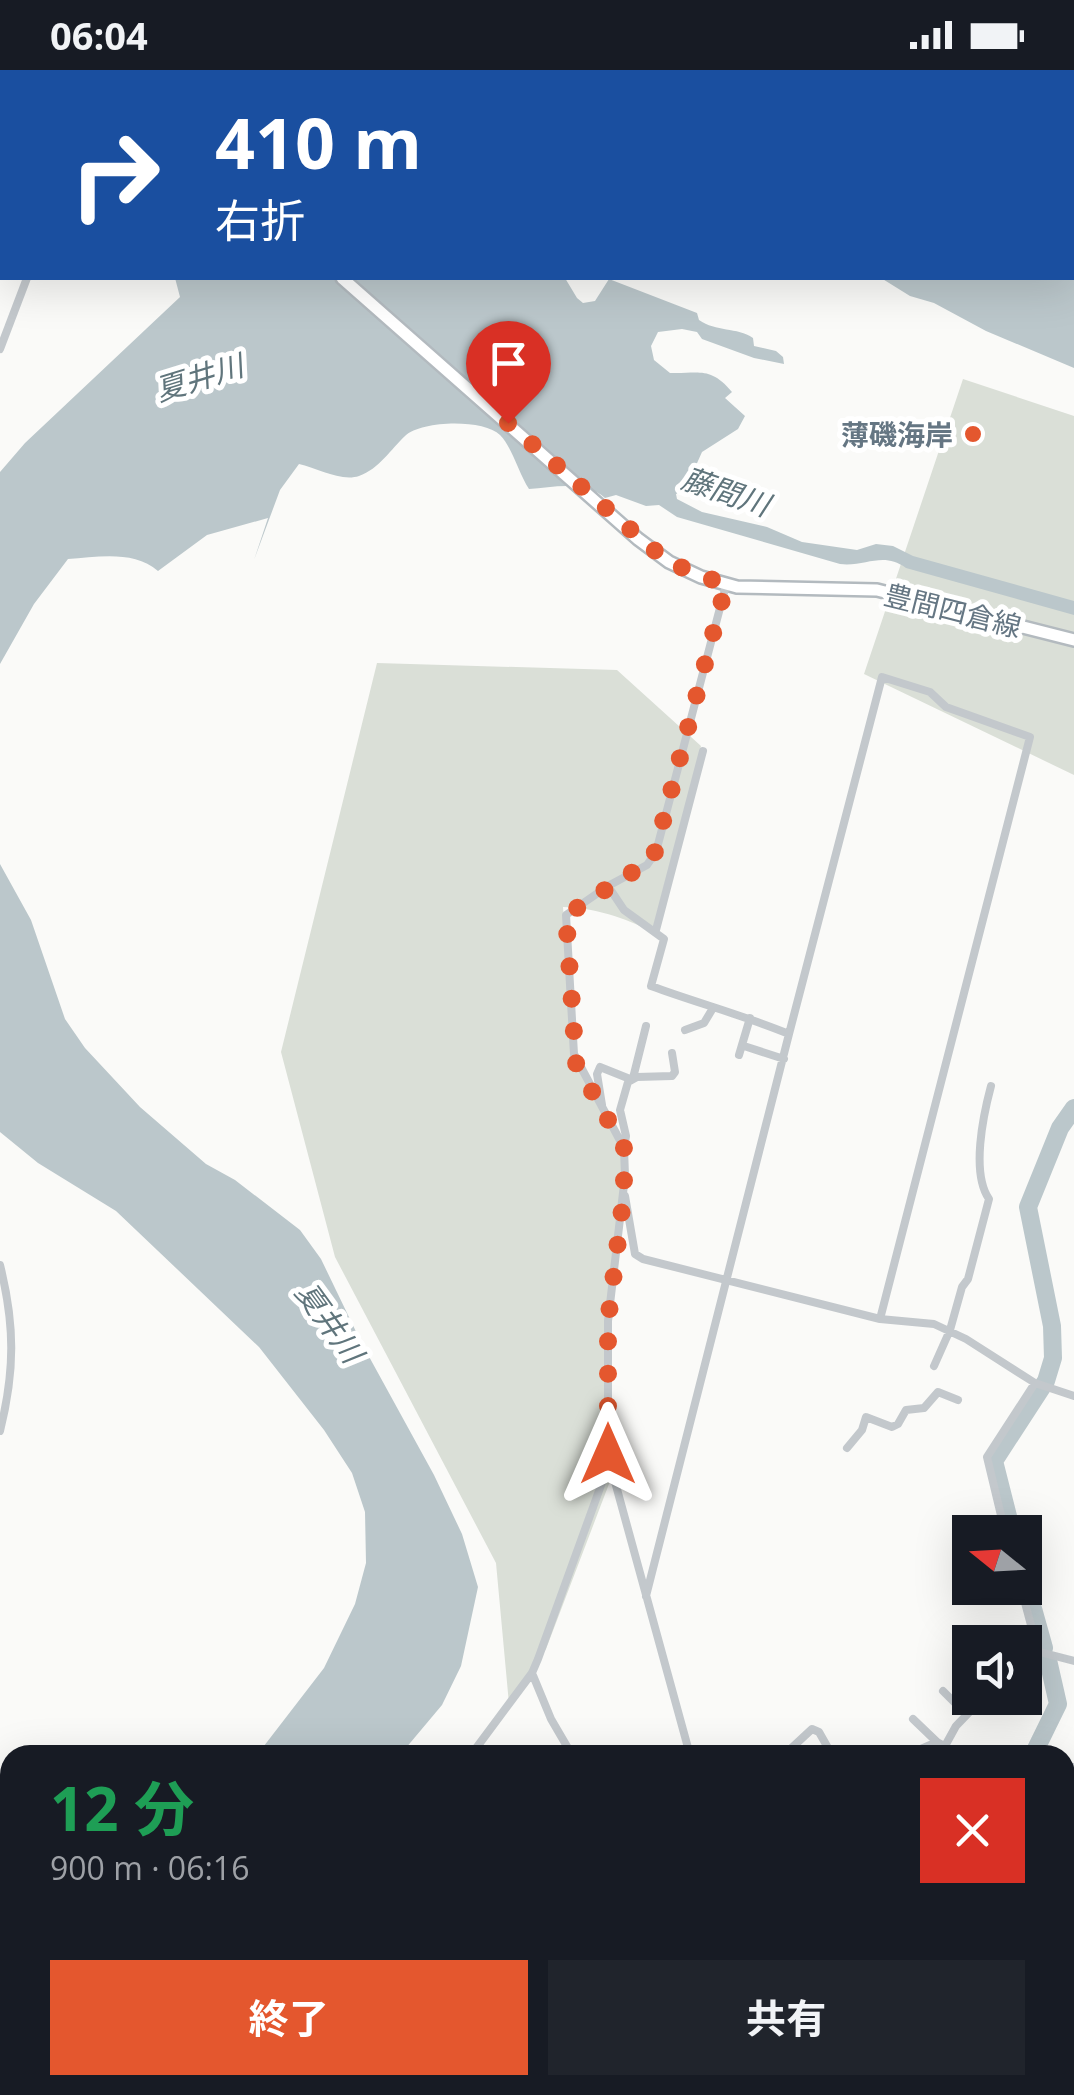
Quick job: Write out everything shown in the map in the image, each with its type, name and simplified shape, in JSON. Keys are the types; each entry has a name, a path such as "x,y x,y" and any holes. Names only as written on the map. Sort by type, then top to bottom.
{"main road":[{"name":"豊間四倉線","path":"344,280 668,562 726,585 877,590 1074,640"}],"street":[{"path":"0,349 26,280"},
{"path":"624,1148 574,1054 566,915 647,865 656,852 726,585"},
{"path":"646,1596 882,677 930,692 946,707 1030,737 880,1320"},
{"path":"656,930 703,751"},
{"path":"608,886 624,910 664,939 651,986 789,1034"},
{"path":"685,1030 704,1023 713,1008"},
{"path":"740,1055 750,1018"},
{"path":"478,1745 532,1673 600,1494 608,1454 608,1321 624,1193 626,1136 620,1110 646,1026"},
{"path":"744,1046 784,1059"},
{"path":"602,1105 597,1074 600,1067 632,1078 672,1076 672,1053"},
{"path":"934,1366 968,1279 988,1199 980,1185 980,1170 983,1115 990,1086"},
{"path":"624,1193 638,1257 880,1320 934,1324 1037,1384 1074,1396"},
{"path":"0,1265 9,1302 13,1358 0,1431"},
{"path":"1001,1515 987,1458 1037,1384"},
{"path":"928,1387 958,1400"},
{"path":"848,1448 862,1430 866,1417 894,1426 906,1410 924,1408 938,1392"},
{"path":"608,1454 687,1745"},
{"path":"1042,1655 1074,1661"},
{"path":"532,1673 566,1745"},
{"path":"944,1692 952,1700"},
{"path":"938,1745 965,1715"},
{"path":"913,1719 941,1744"},
{"path":"795,1745 812,1729 819,1732 826,1745"}],"shaded area":[{"path":"963,379 1074,416 1074,775 864,674"},
{"path":"377,663 617,670 701,746 652,932 609,914 563,907 574,1054 626,1145 624,1214 610,1320 612,1476 546,1649 509,1704 496,1563 335,1257 281,1052"}],"water":[{"name":"夏井川","path":"176,280 566,280 583,303 595,301 612,280 697,313 706,324 747,335 753,338 754,346 776,351 783,357 784,364 754,358 682,329 658,332 651,346 654,360 670,373 704,373 717,378 732,392 725,398 745,416 738,429 702,452 685,490 676,494 677,499 702,512 767,527 802,542 857,550 876,544 893,546 913,556 1074,601 1074,615 890,561 840,564 677,517 659,505 646,506 616,495 605,498 589,489 569,486 529,489 500,435 481,426 438,424 405,436 379,464 359,476 337,476 299,464 280,490 254,560 268,518 207,535 158,571 127,557 68,559 34,604 0,664 0,472 25,443 180,297"},
{"path":"884,280 1074,280 1074,368 986,331 934,303 910,296"},
{"name":"夏井川","path":"0,864 31,920 65,1019 85,1048 140,1107 206,1164 235,1180 300,1230 321,1259 462,1534 478,1587 461,1666 442,1705 408,1745 265,1745 324,1668 355,1604 366,1563 365,1512 352,1473 324,1430 259,1347 116,1211 38,1163 0,1132"}],"waterway":[{"path":"1008,1515 994,1461 1046,1381 1053,1358 1052,1326 1028,1207 1060,1128 1074,1108"},
{"path":"1032,1605 1044,1648"},
{"path":"1038,1745 1058,1704 1048,1660"}],"place":[{"name":"薄磯海岸","path":"973,434"}],"route":[{"path":"508,423 668,562 726,585 653,859 566,915 576,1063 624,1148 624,1193 608,1321 608,1454"}],"water label":[{"name":"藤間川","path":"726,491"}]}
